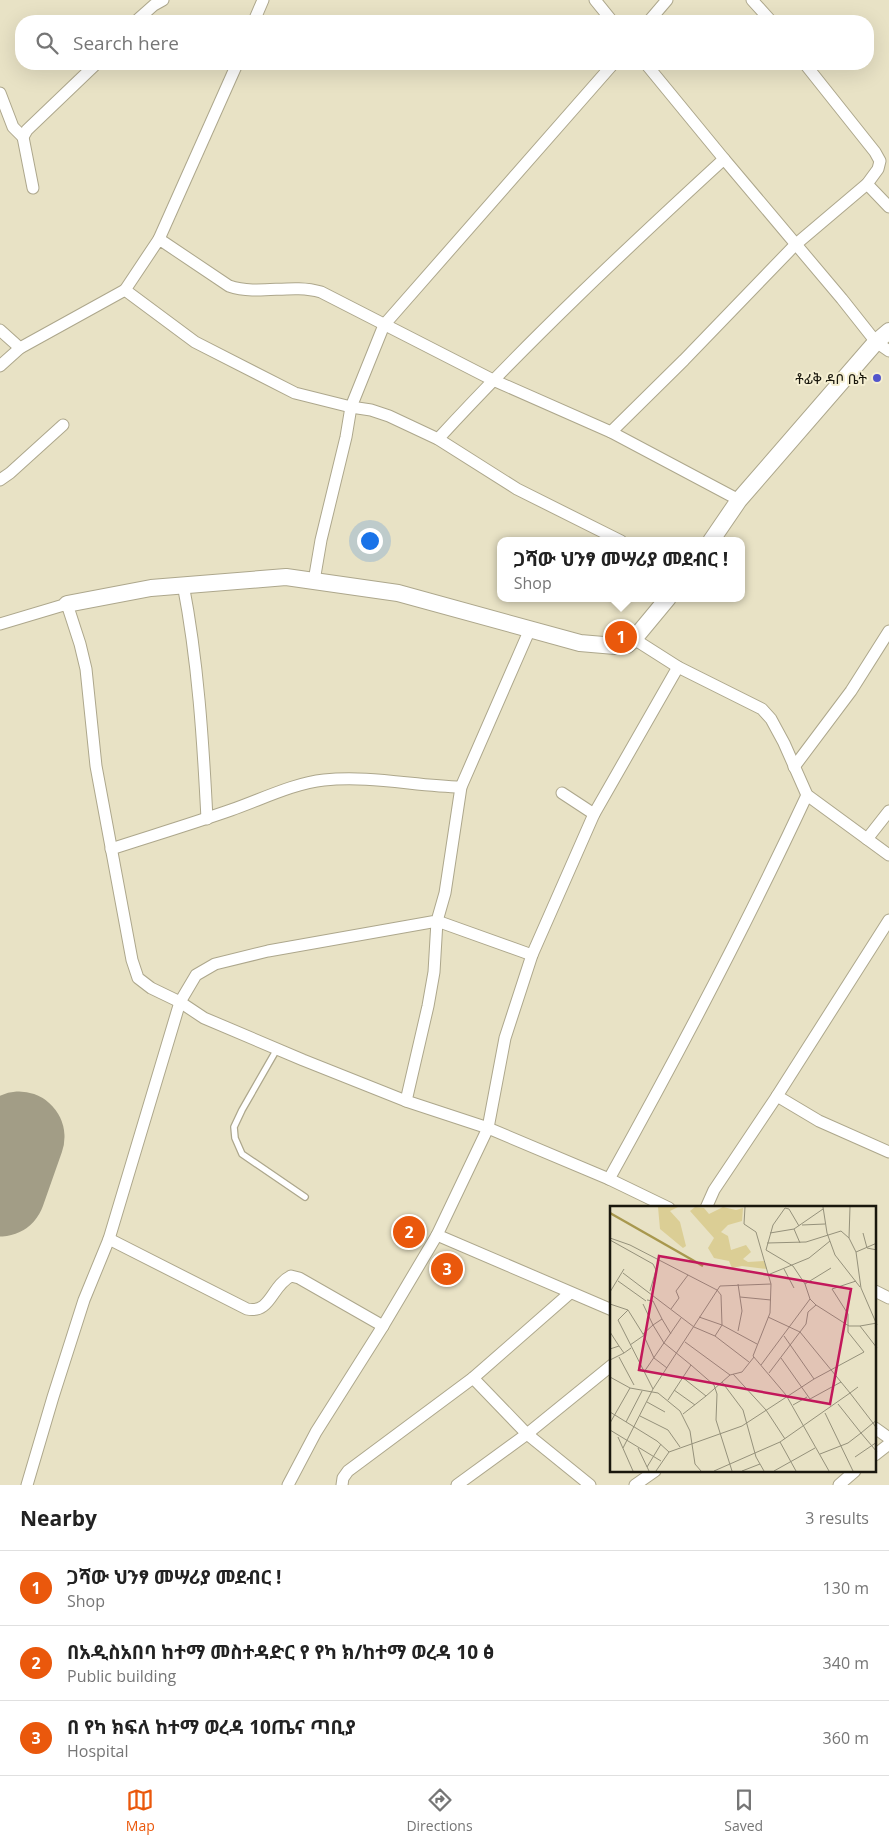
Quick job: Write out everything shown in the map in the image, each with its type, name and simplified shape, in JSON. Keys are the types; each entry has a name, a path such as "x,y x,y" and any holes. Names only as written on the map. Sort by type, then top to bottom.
{"main road":[{"path":"714,537 739,500 882,347 889,331"},
{"path":"67,604 183,584 286,577 398,592 580,643 615,646 627,645 634,639 665,602"}],"street":[{"path":"143,15 154,5 164,0"},
{"path":"257,15 263,0"},
{"path":"595,0 607,15"},
{"path":"654,15 667,0"},
{"path":"752,0 766,15"},
{"path":"23,137 27,130 90,70"},
{"path":"0,366 20,348 125,290 159,239 234,70"},
{"path":"314,581 321,540 346,437 351,407 384,325 608,70"},
{"path":"651,70 882,347"},
{"path":"611,432 684,360 795,245 867,184 878,169 880,161 876,152 809,70"},
{"path":"0,93 14,127 23,137 33,188"},
{"path":"438,439 492,380 724,159"},
{"path":"867,184 889,208"},
{"path":"159,239 229,286 241,290 309,288 321,292 492,380 611,432 739,500"},
{"path":"125,290 195,342 295,393 371,410 389,416 438,439 517,489 613,537"},
{"path":"0,330 20,348"},
{"path":"0,480 63,425"},
{"path":"183,584 191,624 197,681 207,819"},
{"path":"0,624 67,604 86,669 96,766 132,960 138,978 151,988 180,1002 204,1018 406,1101 488,1128 609,1179 665,1206"},
{"path":"406,1101 434,972 437,921 445,893 461,787 530,629"},
{"path":"794,767 851,691 889,631"},
{"path":"634,639 678,666 762,709 771,719 807,795 889,855"},
{"path":"288,1485 316,1432 384,1326 437,1235 488,1128 505,1038 532,955 594,814 678,666"},
{"path":"111,849 207,819 306,783 325,780 363,779 429,786 461,787"},
{"path":"562,793 594,814"},
{"path":"609,1179 694,1026 778,858 807,795"},
{"path":"867,839 889,811"},
{"path":"707,1206 714,1190 777,1096 889,920"},
{"path":"27,1485 84,1300 109,1238 180,1002 196,975 215,964 268,950 437,921 532,955"},
{"path":"777,1096 819,1121 887,1147"},
{"path":"437,1235 610,1309"},
{"path":"109,1238 247,1309 256,1311 263,1308 283,1280 291,1276 299,1278 384,1326"},
{"path":"876,1292 889,1298"},
{"path":"342,1485 342,1478 348,1471 473,1378 570,1293"},
{"path":"457,1485 527,1434 610,1367"},
{"path":"473,1378 527,1434 590,1485"},
{"path":"876,1429 889,1438"},
{"path":"876,1454 889,1444"},
{"path":"635,1485 654,1472"},
{"path":"839,1485 854,1472"}],"lane":[{"path":"277,1049 242,1110 234,1127 235,1138 242,1154 305,1197"}],"runway":[{"path":"0,1191 19,1137"}],"place":[{"name":"ቶፊቅ ዳቦ ቤት","path":"877,378"},
{"name":"ጋሻው ህንፃ መሣሪያ መደብር !","path":"621,637"},
{"name":"በአዲስአበባ ከተማ መስተዳድር የ የካ ክ/ከተማ ወረዳ 10 ፅ","path":"409,1232"},
{"name":"በ የካ ክፍለ ከተማ ወረዳ 10ጤና ጣቢያ","path":"447,1269"}]}
